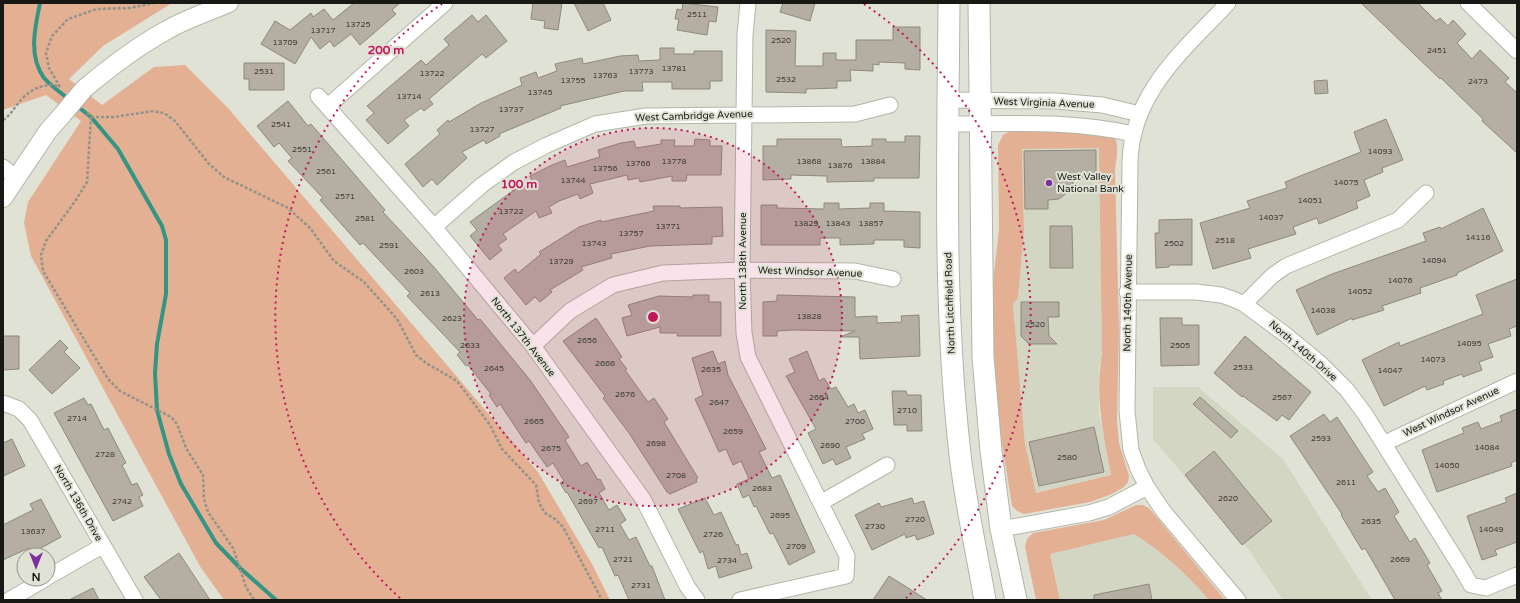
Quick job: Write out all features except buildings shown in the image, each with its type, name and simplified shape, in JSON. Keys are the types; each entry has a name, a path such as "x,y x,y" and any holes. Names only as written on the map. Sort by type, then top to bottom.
{"main road":[{"name":"North Litchfield Road","path":"949,3 948,278 955,399 964,484 985,600"},
{"path":"979,3 979,124 983,363 991,451 1001,529 1016,600"}],"street":[{"path":"3,198 9,173 84,90 110,67 137,48 168,30 229,3"},
{"name":"North 138th Avenue","path":"740,600 846,576 848,556 748,357 744,333 742,270 744,114 748,3"},
{"name":"North 140th Avenue","path":"1228,3 1158,81 1147,97 1133,134 1130,148 1127,292 1129,430 1134,456 1147,488 1164,512 1238,600"},
{"path":"1468,3 1517,51"},
{"name":"North 137th Avenue","path":"436,6 323,101 434,227 532,346 643,499 687,586 697,600"},
{"name":"West Virginia Avenue","path":"948,100 1056,101 1102,105 1140,114"},
{"name":"West Cambridge Avenue","path":"434,227 482,185 514,162 547,145 595,124 646,116 855,114 890,105"},
{"name":"West Virginia Avenue","path":"948,124 1056,123 1100,127 1133,134"},
{"path":"1244,304 1272,276 1286,266 1398,220 1426,193"},
{"name":"West Windsor Avenue","path":"532,346 570,311 613,285 663,273 742,270 855,271 893,279"},
{"name":"North 140th Drive","path":"1127,292 1196,292 1221,294 1244,304 1286,335 1321,364 1347,390 1385,443 1471,585 1486,588 1517,575"},
{"name":"West Windsor Avenue","path":"1385,443 1517,381"},
{"name":"North 136th Drive","path":"3,403 19,409 30,420 102,546 135,600"},
{"path":"822,502 887,466"},
{"path":"1001,529 1089,513 1109,507 1147,488"},
{"path":"56,572 102,546"},
{"path":"9,600 31,587"}],"path":[{"path":"3,120 9,116 20,100 40,86 54,85 60,87 49,68 46,53 52,36 68,19 97,9 130,8 154,3"},
{"path":"87,113 91,117 115,117 153,112 164,113 175,121 209,164 224,177 288,208 310,228 334,261 364,282 397,319 416,355 426,363 457,380 490,425 502,449 536,484 539,503 545,513 555,519 563,527 602,600"},
{"path":"91,117 86,182 76,200 46,242 41,255 43,271 108,379 120,391 171,417 177,424 186,448 203,475 204,499 208,512 233,548 246,587 254,600"}],"shaded area":[{"path":"3,3 172,3 103,46 69,79 102,105 154,67 185,65 228,108 538,472 592,564 610,600 224,600 201,568 31,256 24,223 28,202 81,121 46,95 3,110"},
{"path":"1010,131 1099,131 1111,135 1117,144 1115,169 1119,330 1117,421 1119,443 1129,476 1128,482 1124,487 1112,494 1090,502 1024,514 1017,511 1012,506 998,418 991,301 999,229 998,145 1003,135","holes":["1099,148 1102,353 1099,384 1101,414 1111,475 1036,493 1025,444 1013,304 1018,298 1024,232 1022,149"]},
{"path":"1099,148 1102,353 1099,368 1099,413 1111,475 1035,493 1025,444 1013,304 1018,298 1024,232 1022,149"},
{"path":"1153,387 1198,387 1283,459 1372,600 1283,600 1248,549 1153,439"},
{"path":"1136,505 1143,505 1149,508 1225,600 1209,600 1174,564 1155,548 1134,534 1050,554 1060,600 1036,600 1025,547 1027,539 1033,533 1104,520"},
{"path":"1134,534 1159,549 1194,582 1209,600 1060,600 1050,554"}],"waterway":[{"path":"40,3 34,41 36,60 44,78 70,100"},
{"path":"77,106 91,117 118,149 162,226 166,240 166,294 157,344 155,373 157,410 169,454 181,484 216,543 240,568 276,600"}],"place":[{"name":"West Valley National Bank","path":"1049,183"}]}
